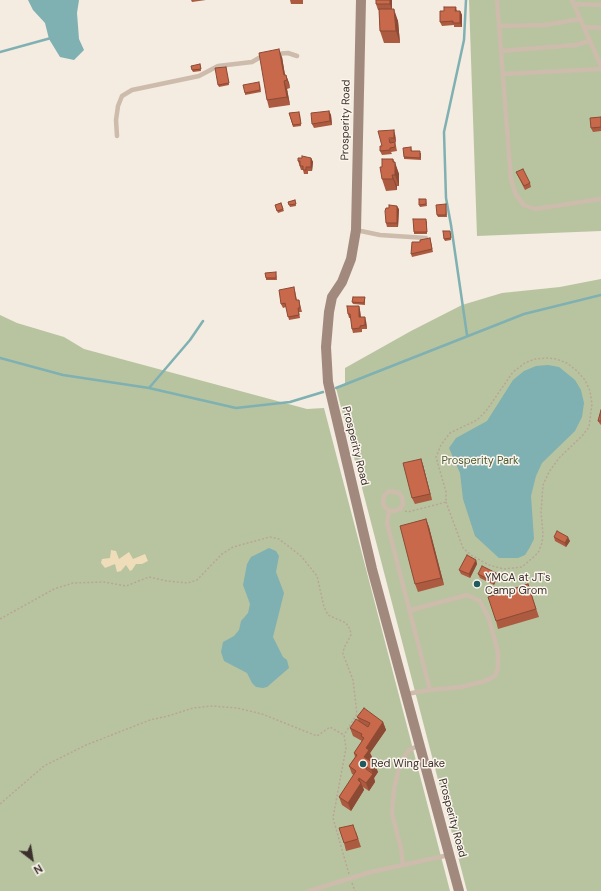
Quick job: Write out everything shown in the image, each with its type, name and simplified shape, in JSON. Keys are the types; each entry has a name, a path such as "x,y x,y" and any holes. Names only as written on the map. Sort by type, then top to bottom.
{"street":[{"name":"Prosperity Road","path":"361,0 356,230 351,260 342,282 332,297 329,312 326,347 328,382 372,569 459,891"}],"lane":[{"path":"496,0 511,180 516,195 524,205 536,209 601,199"},
{"path":"502,74 601,68 573,2 601,5"},
{"path":"499,26 545,25 580,19"},
{"path":"583,27 601,28"},
{"path":"501,51 576,45 589,41"},
{"path":"117,136 116,120 118,106 122,96 132,90 199,76 218,66 252,62 263,55 288,53 297,56"},
{"path":"356,230 380,235 426,238"},
{"path":"389,511 400,509 403,504 402,497 399,493 389,491 384,496 383,501 389,511 387,523 430,690"},
{"path":"406,694 461,687 485,682 495,676 498,668 498,652 489,619 480,601 467,595 410,610"},
{"path":"403,865 401,848 392,814 394,788 400,764 409,750 420,745"},
{"path":"309,891 403,865 449,855"}],"path":[{"path":"535,359 556,359 567,363 577,371 585,380 590,391 592,404 589,427 582,436 559,458 549,472 544,485 541,512 543,539 538,554 522,567 504,569 489,565 471,555 463,548 446,502 446,492 437,466 436,457 441,445 450,433 477,420 486,411 512,372 535,359"},
{"path":"400,509 408,512 446,502"},
{"path":"0,619 54,589 72,583 97,582 126,586 149,577 167,581 188,583 197,580 222,554 233,546 265,538 279,539 301,556 317,576 324,607 328,615 346,623 350,629 351,635 344,648 343,654 353,680 357,714 344,735 346,748 333,818 350,879 355,891"},
{"path":"0,804 44,766 86,745 150,720 193,708 212,706 237,708 262,714 317,736 330,727 344,735"}],"green space":[{"path":"469,0 601,0 601,231 477,236"},
{"name":"Prosperity Park","path":"601,279 601,891 467,891 336,388 345,385 345,368 411,331 462,305 502,293 560,287"},
{"path":"0,315 17,323 64,337 84,349 307,409 324,408 450,891 0,891"}],"sand":[{"path":"111,550 116,551 119,559 129,552 133,559 145,554 148,561 142,564 136,564 130,571 126,565 121,571 117,572 115,564 105,568 101,563 102,559 110,558"}],"water":[{"path":"28,0 79,0 77,13 79,39 84,50 74,60 60,57 49,39 45,23 33,10"},
{"path":"548,365 559,367 575,380 581,390 584,403 582,417 575,431 542,463 536,476 531,496 534,539 530,547 525,555 518,558 499,558 475,536 463,499 460,473 449,448 456,438 487,421 513,380 524,371 536,366"},
{"path":"269,548 276,551 279,556 276,572 284,593 273,637 283,657 287,660 289,668 267,687 263,688 256,687 252,683 247,673 224,661 221,652 223,642 234,636 239,630 241,621 248,613 250,604 243,585 247,564 251,557"}],"building":[{"path":"376,0 390,0 390,4 376,4"},
{"path":"444,7 456,7 455,11 460,11 460,23 453,23 453,21 440,22 440,11 444,11"},
{"path":"379,9 394,9 396,31 380,31"},
{"path":"279,49 284,75 286,75 287,80 284,81 287,97 267,100 259,53"},
{"path":"200,64 201,69 192,70 191,66"},
{"path":"226,67 229,83 218,85 215,68"},
{"path":"259,82 260,90 245,93 243,85"},
{"path":"329,111 330,121 312,124 311,113"},
{"path":"299,112 301,124 293,125 289,113"},
{"path":"601,117 601,127 591,128 590,118"},
{"path":"394,130 394,138 389,138 390,143 395,142 395,147 390,148 390,150 380,151 380,146 382,146 378,131"},
{"path":"411,147 411,151 420,151 420,158 404,157 403,148"},
{"path":"302,156 311,158 311,167 306,167 306,170 303,170 303,166 300,166 300,161 298,161 298,158 302,158"},
{"path":"382,159 393,159 393,162 395,162 395,175 392,175 393,179 382,179 380,167 382,167"},
{"path":"523,169 530,183 524,186 516,172"},
{"path":"419,199 426,199 426,204 419,205"},
{"path":"295,200 296,204 289,205 288,202"},
{"path":"281,203 283,209 277,211 275,205"},
{"path":"446,204 446,215 437,215 436,205"},
{"path":"389,205 397,206 397,223 386,223 385,211 386,208 389,208"},
{"path":"413,219 426,219 427,232 414,232"},
{"path":"443,231 450,231 451,238 444,239"},
{"path":"430,238 432,249 411,254 412,242 420,242 420,240"},
{"path":"276,272 276,278 266,278 265,273"},
{"path":"294,287 296,300 299,300 299,315 288,317 285,303 281,304 279,290"},
{"path":"353,297 365,297 364,303 352,302"},
{"path":"347,306 359,306 359,317 365,317 365,325 360,326 360,328 352,329 350,314 348,314"},
{"path":"601,410 601,421 598,421"},
{"path":"421,459 430,494 412,498 403,463"},
{"path":"426,519 441,578 415,584 400,526"},
{"path":"557,531 568,537 565,543 554,537"},
{"path":"467,555 476,560 469,574 459,570"},
{"path":"482,566 496,573 492,581 478,574"},
{"path":"528,584 536,609 496,621 488,597"},
{"path":"364,708 383,722 366,748 369,750 364,757 375,764 371,770 367,767 366,769 373,774 366,783 359,778 358,780 361,783 348,803 339,797 356,771 349,766 357,755 354,753 364,738 361,736 362,734 350,728 356,719 368,727 370,723 357,717"},
{"path":"353,825 358,839 344,843 339,828"}],"waterway":[{"path":"466,0 464,40 444,132 446,198 467,335"},
{"path":"0,52 51,38"},
{"path":"336,388 524,314 601,295"},
{"path":"149,388 190,340 203,321"},
{"path":"0,358 63,375 149,388 236,408 290,402 323,392"}],"place":[{"name":"YMCA at JT's Camp Grom","path":"477,584"},
{"name":"Red Wing Lake","path":"363,764"}]}
